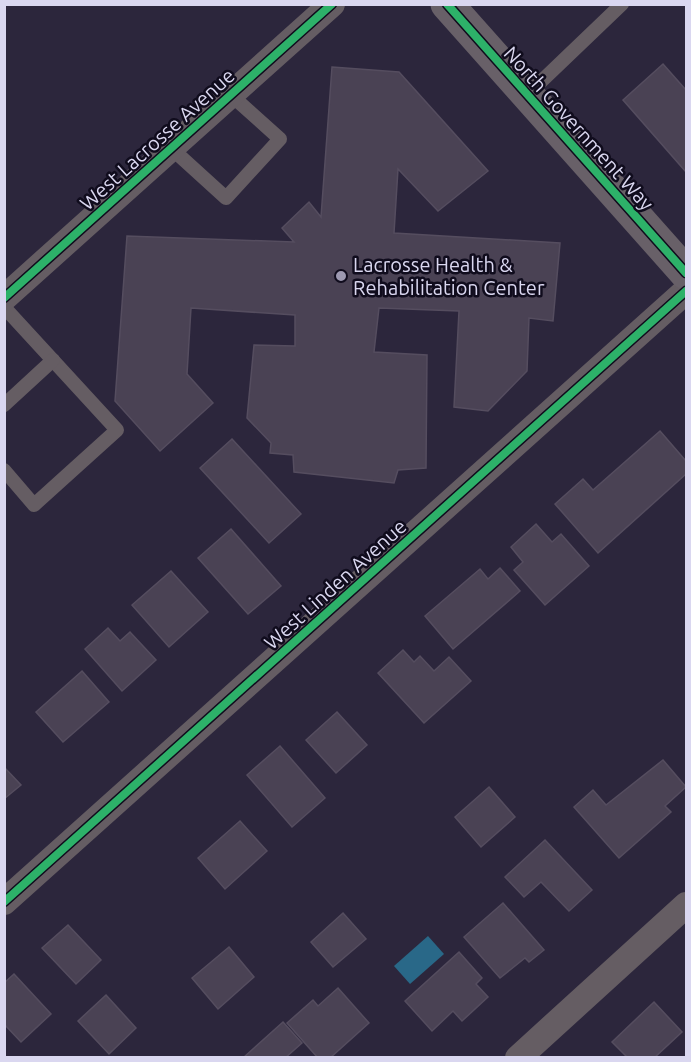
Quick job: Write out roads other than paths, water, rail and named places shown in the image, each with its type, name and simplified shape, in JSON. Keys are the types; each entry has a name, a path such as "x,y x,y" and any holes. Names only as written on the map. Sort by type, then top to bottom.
{"main road":[{"name":"North Government Way","path":"447,4 687,273"}],"street":[{"name":"West Lacrosse Avenue","path":"4,298 332,4"},
{"name":"West Linden Avenue","path":"4,902 687,291"},
{"path":"525,1055 682,917"}],"lane":[{"path":"527,94 622,4"},
{"path":"171,148 226,198 280,139 231,95"},
{"path":"4,307 117,430 34,505 4,470"},
{"path":"4,405 53,360"}],"water":[{"path":"428,936 444,954 410,984 394,966"}],"place":[{"name":"Lacrosse Health & Rehabilitation Center","path":"341,276"}]}
